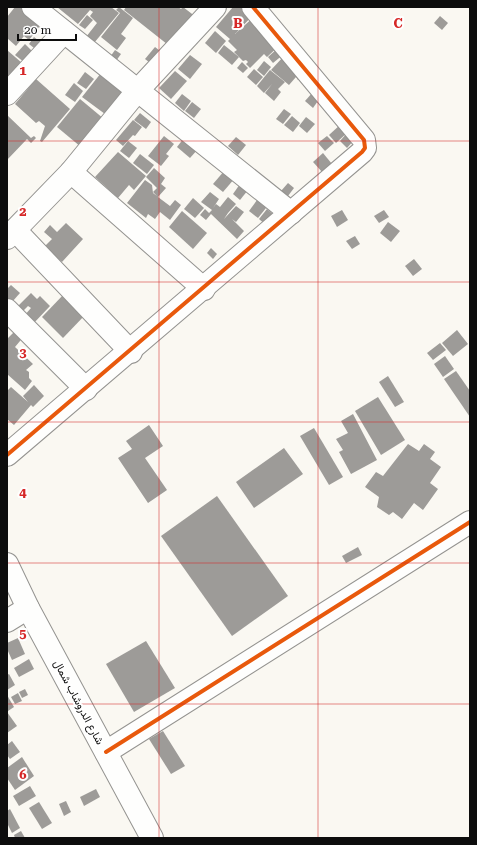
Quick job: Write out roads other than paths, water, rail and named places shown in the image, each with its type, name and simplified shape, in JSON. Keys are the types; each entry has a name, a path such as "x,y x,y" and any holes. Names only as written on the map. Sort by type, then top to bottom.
{"street":[{"path":"33,7 291,213"},
{"path":"130,352 11,234 71,172 138,90 215,7"},
{"path":"7,455 130,352 365,148 364,140 253,7"},
{"path":"7,94 64,32"},
{"path":"71,172 204,288"},
{"path":"7,310 86,389"},
{"path":"106,752 470,522"},
{"name":"شارع الدروشاب شمال","path":"7,564 28,608 152,838"},
{"path":"7,621 28,608"}]}
